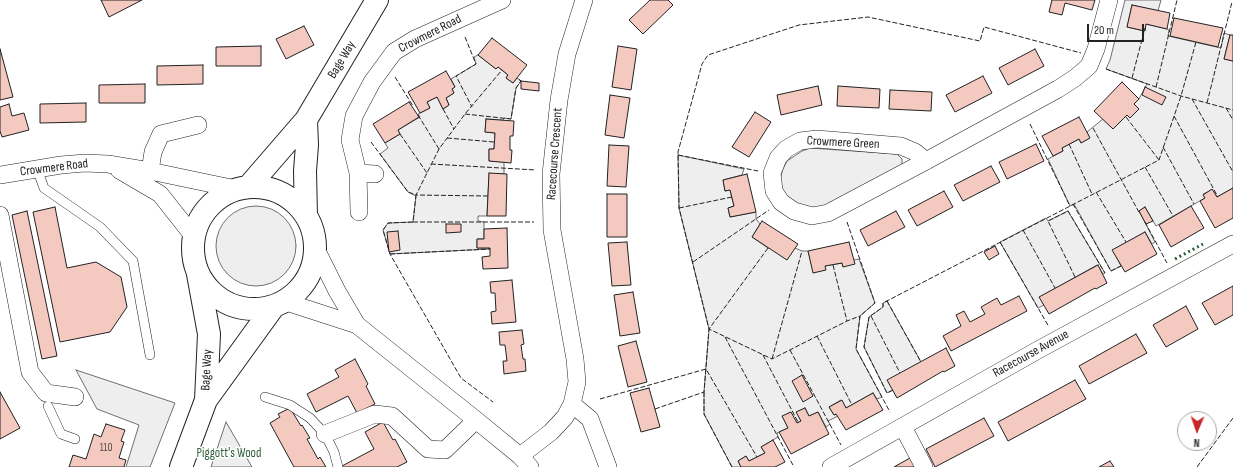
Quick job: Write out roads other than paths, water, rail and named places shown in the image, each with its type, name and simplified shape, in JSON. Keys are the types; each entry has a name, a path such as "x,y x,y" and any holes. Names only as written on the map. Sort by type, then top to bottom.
{"main road":[{"name":"Bage Way","path":"242,188 306,120 378,0"},
{"path":"306,120 306,216"},
{"path":"242,188 274,190 288,198 300,208 306,216 312,231 316,249 312,269 297,289 279,304 261,309 237,307 224,302 204,284 198,273 195,258 194,237 206,209 220,197 242,188"},
{"name":"Bage Way","path":"198,273 209,334 206,400"},
{"name":"Bage Way","path":"206,400 279,304"},
{"path":"181,467 206,400"}],"street":[{"name":"Crowmere Road","path":"359,212 358,173 350,140 354,116 372,82 394,52 414,39 502,0"},
{"name":"Racecourse Crescent","path":"316,249 337,291 357,325 476,420 525,462 565,418 572,404 577,382 575,359 552,230 551,174 559,100 567,54 584,0"},
{"name":"Crowmere Green","path":"926,161 915,152 901,146 817,139 800,141 786,149 778,158 772,173 774,191 781,202 794,211 812,216 828,213 926,161 1058,89 1075,78 1089,66 1096,49 1109,0"},
{"path":"150,172 153,152 161,134 198,125"},
{"name":"Crowmere Road","path":"0,175 85,163 108,164 242,188"},
{"name":"Crowmere Road","path":"108,164 160,194 194,237"},
{"path":"358,173 375,174"},
{"path":"0,215 30,372 47,399 75,398"},
{"name":"Racecourse Avenue","path":"831,467 1038,350 1233,244"},
{"name":"Racecourse Crescent","path":"279,304 357,325"},
{"path":"572,404 590,419 608,467"},
{"path":"325,434 375,414 392,416 428,449 445,450 476,420"},
{"path":"902,427 924,467"}],"lane":[{"path":"37,169 44,188 100,227 134,261 150,356"},
{"path":"266,397 290,405 310,418 325,434 334,452 338,467"},
{"path":"47,399 61,434 75,439"}],"park label":[{"name":"Piggott's Wood","path":"229,454"}]}
